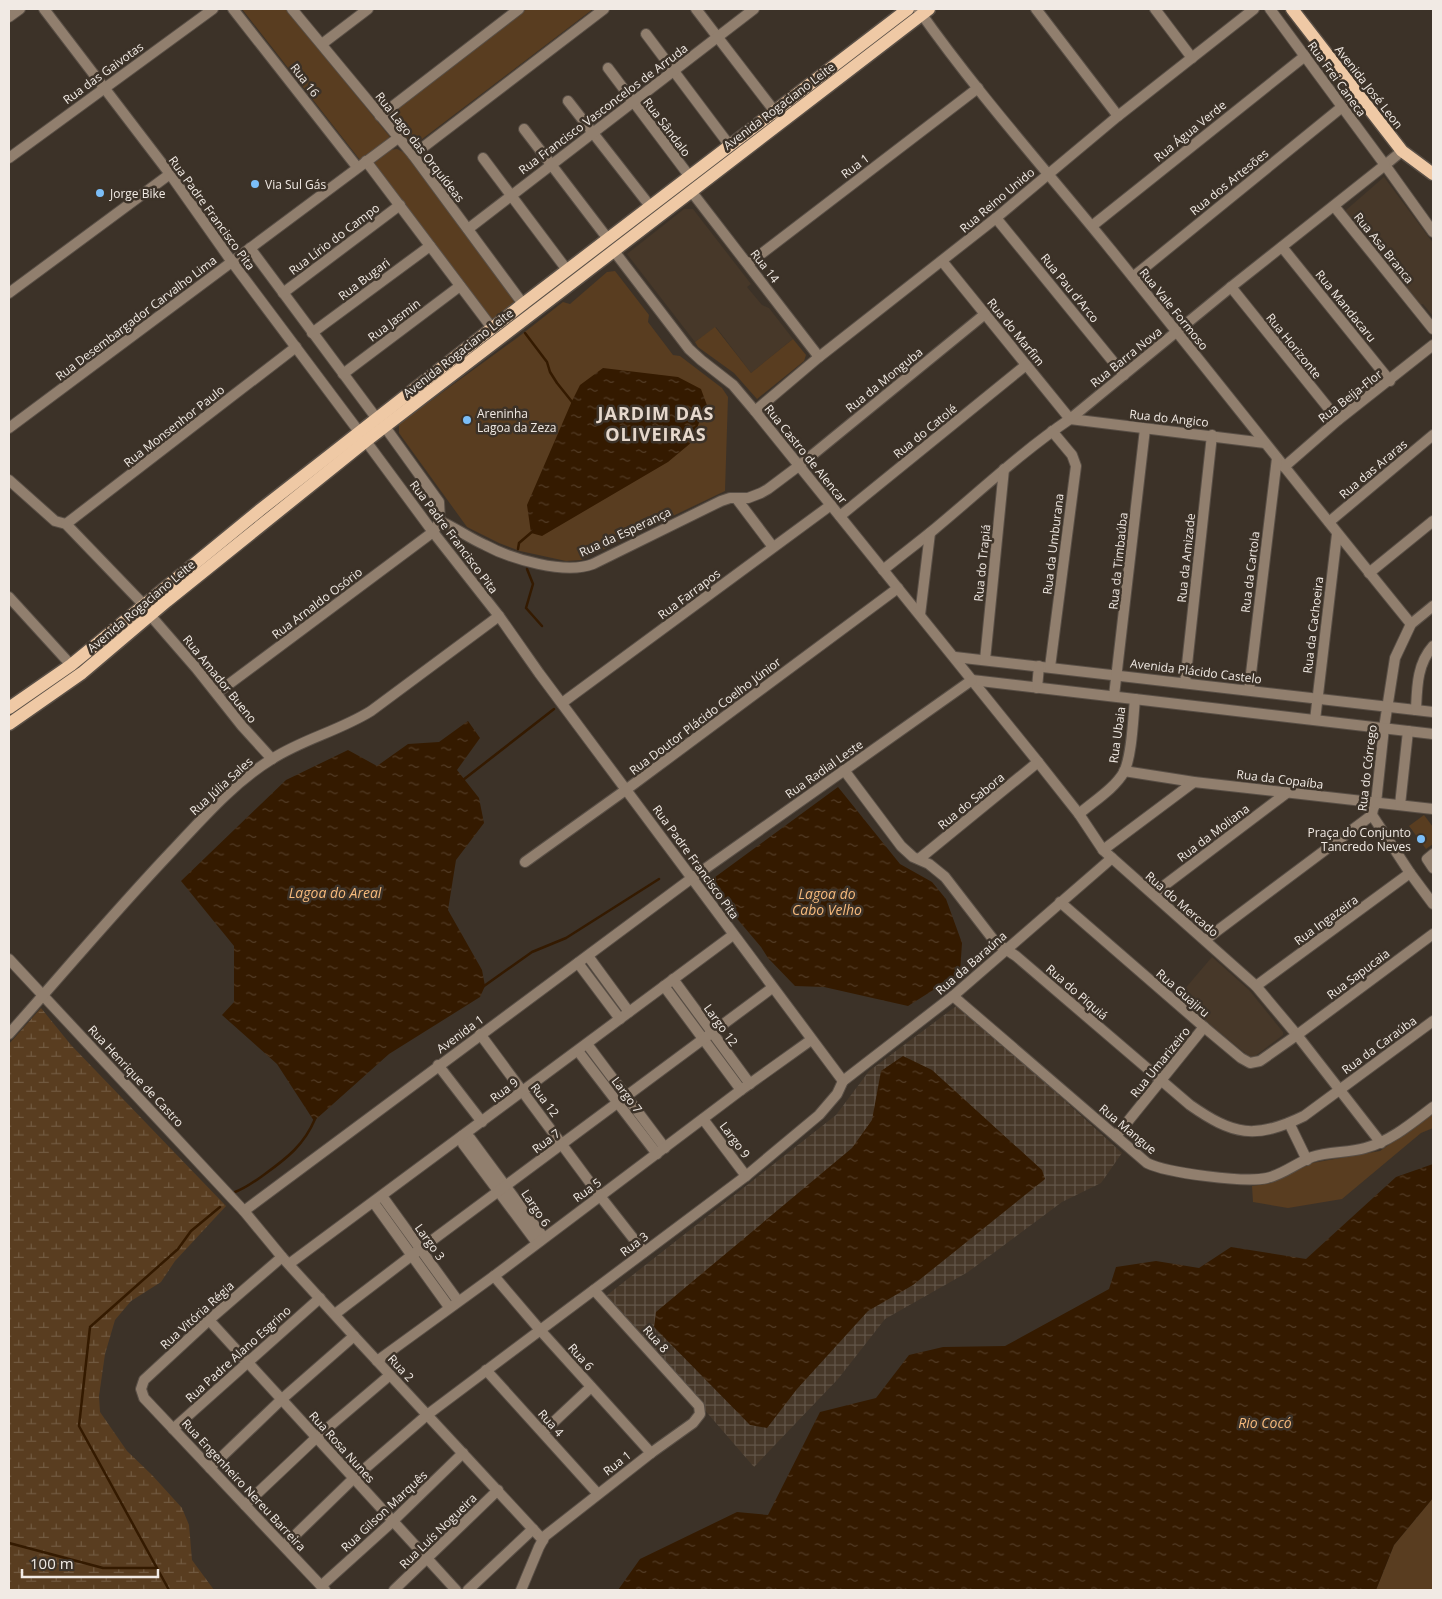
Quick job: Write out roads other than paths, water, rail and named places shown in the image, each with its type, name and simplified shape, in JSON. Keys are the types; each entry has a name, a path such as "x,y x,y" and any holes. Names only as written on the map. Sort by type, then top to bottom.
{"main road":[{"name":"Avenida Rogaciano Leite","path":"517,316 614,251 691,191 778,116 908,9"},
{"name":"Avenida José Leon","path":"1292,9 1402,151 1433,174"},
{"name":"Avenida Rogaciano Leite","path":"9,724 82,673 146,610 260,510 381,423 496,333 568,270 650,206 730,146 778,116 923,10"},
{"name":"Avenida Rogaciano Leite","path":"9,708 146,610"}],"street":[{"path":"9,17 20,9"},
{"name":"Rua Padre Francisco Pita","path":"44,9 170,174 232,262 433,532 498,616 772,988 843,1081"},
{"name":"Rua das Gaivotas","path":"9,158 213,9"},
{"name":"Rua 16","path":"233,9 357,167"},
{"name":"Rua Lago das Orquídeas","path":"292,9 412,155 468,229 517,316"},
{"path":"322,44 368,9"},
{"path":"380,116 519,9"},
{"path":"412,155 604,9"},
{"path":"696,9 778,116"},
{"name":"Rua Francisco Vasconcelos de Arruda","path":"468,229 591,132 754,9"},
{"path":"1036,9 1118,116"},
{"path":"1155,9 1192,58"},
{"name":"Rua Reino Unido","path":"755,411 819,357 996,218 1118,116 1254,9"},
{"name":"Rua Frei Caneca","path":"1270,9 1433,232"},
{"name":"Rua Vale Formoso","path":"923,10 978,88 1092,226 1411,624"},
{"path":"646,34 730,146"},
{"name":"Rua Água Verde","path":"1092,226 1304,56"},
{"name":"Rua Sândalo","path":"608,68 690,177"},
{"name":"Rua 1","path":"748,264 978,88"},
{"path":"568,101 650,206"},
{"name":"Rua dos Artesões","path":"1133,277 1342,107"},
{"path":"524,129 608,239"},
{"name":"Rua Desembargador Carvalho Lima","path":"9,428 398,138"},
{"path":"1385,165 1402,151"},
{"path":"482,158 568,270"},
{"path":"366,161 496,333"},
{"name":"Rua Barra Nova","path":"883,570 930,533 1004,469 1070,419 1231,287 1385,165"},
{"path":"9,293 170,174"},
{"name":"Rua 14","path":"691,191 819,357"},
{"name":"Rua Lírio do Campo","path":"283,292 400,204"},
{"name":"Rua Asa Branca","path":"1334,206 1433,329"},
{"name":"Rua Pau d'Arco","path":"996,218 1124,375"},
{"name":"Rua Bugari","path":"312,333 430,246"},
{"name":"Rua Mandacaru","path":"1282,247 1390,381"},
{"name":"Rua Padre Francisco Pita","path":"250,248 439,502 440,521"},
{"name":"Rua Castro de Alencar","path":"614,251 689,349 733,384 972,680"},
{"name":"Rua do Marfim","path":"942,261 1070,419"},
{"name":"Rua Jasmin","path":"343,374 460,286"},
{"name":"Rua Horizonte","path":"1231,287 1338,420"},
{"name":"Rua da Monguba","path":"800,465 985,314"},
{"name":"Rua Beija-Flor","path":"1284,467 1338,420 1390,381 1433,345"},
{"name":"Rua Monsenhor Paulo","path":"66,524 296,347"},
{"name":"Rua do Catolé","path":"840,516 1026,365"},
{"name":"Rua do Angico","path":"1070,419 1265,443"},
{"name":"Rua da Timbaúba","path":"1114,696 1145,429"},
{"name":"Rua da Umburana","path":"1050,667 1076,466 1072,455 1052,432"},
{"name":"Rua da Amizade","path":"1185,683 1212,435"},
{"name":"Rua das Araras","path":"1329,522 1433,435"},
{"name":"Rua da Cartola","path":"1249,690 1277,458"},
{"name":"Rua da Esperança","path":"440,521 496,551 530,562 565,567 588,566 711,505 730,498 748,498 761,493 800,465"},
{"name":"Rua do Trapiá","path":"985,660 1004,469"},
{"name":"Rua Amador Bueno","path":"9,480 55,521 66,524 146,610 217,693 242,726 272,759"},
{"path":"736,498 773,547"},
{"name":"Rua Farrapos","path":"562,703 831,505"},
{"path":"433,532 440,521"},
{"path":"1369,573 1433,521"},
{"name":"Rua Arnaldo Osório","path":"217,693 433,532"},
{"path":"920,615 930,533"},
{"name":"Rua da Cachoeira","path":"1315,720 1337,534"},
{"name":"Rua Doutor Plácido Coelho Júnior","path":"525,862 627,790 898,588"},
{"path":"9,597 71,665"},
{"path":"1391,707 1395,658 1411,624 1433,606"},
{"name":"Rua Júlia Sales","path":"9,1034 154,869 214,806 272,759 355,721 370,711 498,616"},
{"path":"1412,709 1422,662 1433,646"},
{"name":"Avenida Plácido Castelo","path":"955,657 1433,712"},
{"path":"1037,688 1039,666"},
{"path":"972,680 1433,734"},
{"name":"Rua do Mercado","path":"972,680 1079,814 1103,850 1256,986 1297,1035 1381,1143"},
{"name":"Rua Radial Leste","path":"692,878 972,680"},
{"name":"Rua Ubaia","path":"1079,814 1115,783 1124,770 1128,756 1135,699"},
{"name":"Rua do Córrego","path":"1391,707 1387,728 1380,803 1373,809 1372,815 1433,904"},
{"path":"1399,804 1406,730"},
{"name":"Rua do Sabora","path":"919,859 1038,762"},
{"name":"Rua do Piquiá","path":"844,770 901,846 913,857 929,864 946,877 996,943 1016,956 1161,1081 1190,1105 1211,1119 1239,1130 1270,1130 1290,1123 1314,1110 1340,1090"},
{"name":"Rua da Copaíba","path":"1124,770 1194,782 1433,809"},
{"path":"1103,850 1194,782"},
{"name":"Rua da Moliana","path":"1153,894 1288,792"},
{"path":"1205,940 1372,815"},
{"path":"1430,856 1433,868"},
{"name":"Rua da Baraúna","path":"843,1081 953,996 1112,858"},
{"name":"Rua Ingazeira","path":"1256,986 1410,873"},
{"name":"Avenida 1","path":"244,1211 692,878"},
{"name":"Rua Guajiru","path":"1060,902 1240,1058 1250,1062 1260,1061 1297,1035"},
{"name":"Rua Sapucaia","path":"1297,1035 1433,934"},
{"name":"Rua 9","path":"286,1261 378,1200 733,935"},
{"path":"588,956 629,1012"},
{"name":"Rua Henrique de Castro","path":"9,960 244,1211"},
{"path":"578,963 620,1019"},
{"name":"Largo 12","path":"673,980 741,1090"},
{"name":"Largo 12","path":"664,986 750,1084"},
{"name":"Rua 7","path":"335,1314 415,1252 772,988"},
{"name":"Rua Mangue","path":"953,996 1147,1163 1154,1166 1232,1179 1258,1180 1290,1170 1307,1160 1319,1156 1362,1149 1381,1143 1433,1107"},
{"name":"Rua da Caraúba","path":"1340,1090 1433,1021"},
{"name":"Rua Umarizeiro","path":"1116,1136 1204,1028"},
{"name":"Rua 12","path":"480,1034 644,1252"},
{"name":"Rua 5","path":"377,1361 811,1040"},
{"name":"Largo 7","path":"587,1044 621,1100"},
{"name":"Largo 7","path":"578,1051 621,1100 661,1151"},
{"path":"438,1065 482,1122"},
{"name":"Rua 3","path":"284,1546 354,1478 426,1415 746,1176 819,1115 838,1094 843,1081"},
{"name":"Largo 9","path":"703,1119 746,1176"},
{"path":"1290,1123 1307,1160"},
{"name":"Largo 6","path":"462,1136 470,1138 502,1189 541,1234 540,1240"},
{"name":"Largo 3","path":"378,1200 454,1304"},
{"name":"Rua 2","path":"244,1211 286,1261 354,1336 543,1540"},
{"name":"Rua Vitória Régia","path":"144,1398 140,1389 144,1380 209,1320 286,1261"},
{"name":"Rua 6","path":"494,1276 651,1453"},
{"name":"Rua 8","path":"594,1290 699,1406"},
{"name":"Rua Padre Alano Esgrino","path":"174,1429 320,1298"},
{"name":"Rua Rosa Nunes","path":"209,1320 456,1590"},
{"path":"210,1468 282,1399 354,1336"},
{"name":"Rua 4","path":"486,1370 598,1494"},
{"path":"245,1505 317,1437 390,1375"},
{"path":"542,1432 591,1387"},
{"name":"Rua Engenheiro Nereu Barreira","path":"144,1398 323,1588"},
{"name":"Rua 1","path":"543,1540 598,1494 694,1423 700,1414 699,1406"},
{"name":"Rua Gilson Marquês","path":"323,1588 463,1454"},
{"name":"Rua Luís Nogueira","path":"394,1590 498,1490"},
{"path":"468,1590 533,1529"},
{"path":"521,1590 543,1540"}],"water":[{"path":"603,368 678,377 701,389 708,408 700,420 692,442 668,462 542,536 531,533 527,505 572,401 580,385"},
{"name":"Lagoa do Areal","path":"468,721 480,738 457,770 479,798 484,823 456,860 448,910 482,970 485,986 480,997 389,1054 314,1121 277,1064 222,1015 234,1002 234,946 181,881 286,780 348,750 377,766 408,744 439,742"},
{"name":"Lagoa do Cabo Velho","path":"838,787 900,864 932,882 946,899 962,943 960,973 908,1006 824,987 795,986 768,958 761,947 707,883"},
{"path":"903,1056 932,1070 1042,1170 1045,1179 913,1285 868,1311 797,1389 767,1428 750,1425 654,1327 656,1312 852,1148 872,1120 881,1071"},
{"name":"Rio Cocó","path":"1433,1164 1433,1498 1394,1545 1376,1590 618,1590 640,1559 737,1512 768,1515 820,1412 876,1398 909,1355 943,1347 1005,1346 1109,1289 1116,1267 1156,1261 1199,1268 1231,1247 1306,1259 1396,1177"}],"waterway":[{"path":"525,333 547,362 550,372 557,383 573,403"},
{"path":"518,549 519,543 533,531"},
{"path":"527,569 533,584 526,608 542,626"},
{"path":"463,780 554,709"},
{"path":"484,986 532,952 566,938 659,879"},
{"path":"235,1192 254,1182 288,1156 306,1136 315,1119"},
{"path":"169,1590 79,1426 90,1327 178,1249 191,1231 220,1207"},
{"path":"9,1543 103,1568 157,1568"}],"place":[{"name":"Via Sul Gás","path":"255,184"},
{"name":"Jorge Bike","path":"100,193"},
{"name":"Areninha Lagoa da Zeza","path":"467,420"},
{"name":"Praça do Conjunto Tancredo Neves","path":"1421,839"}],"district":[{"name":"JARDIM DAS OLIVEIRAS","path":"656,423"}]}
